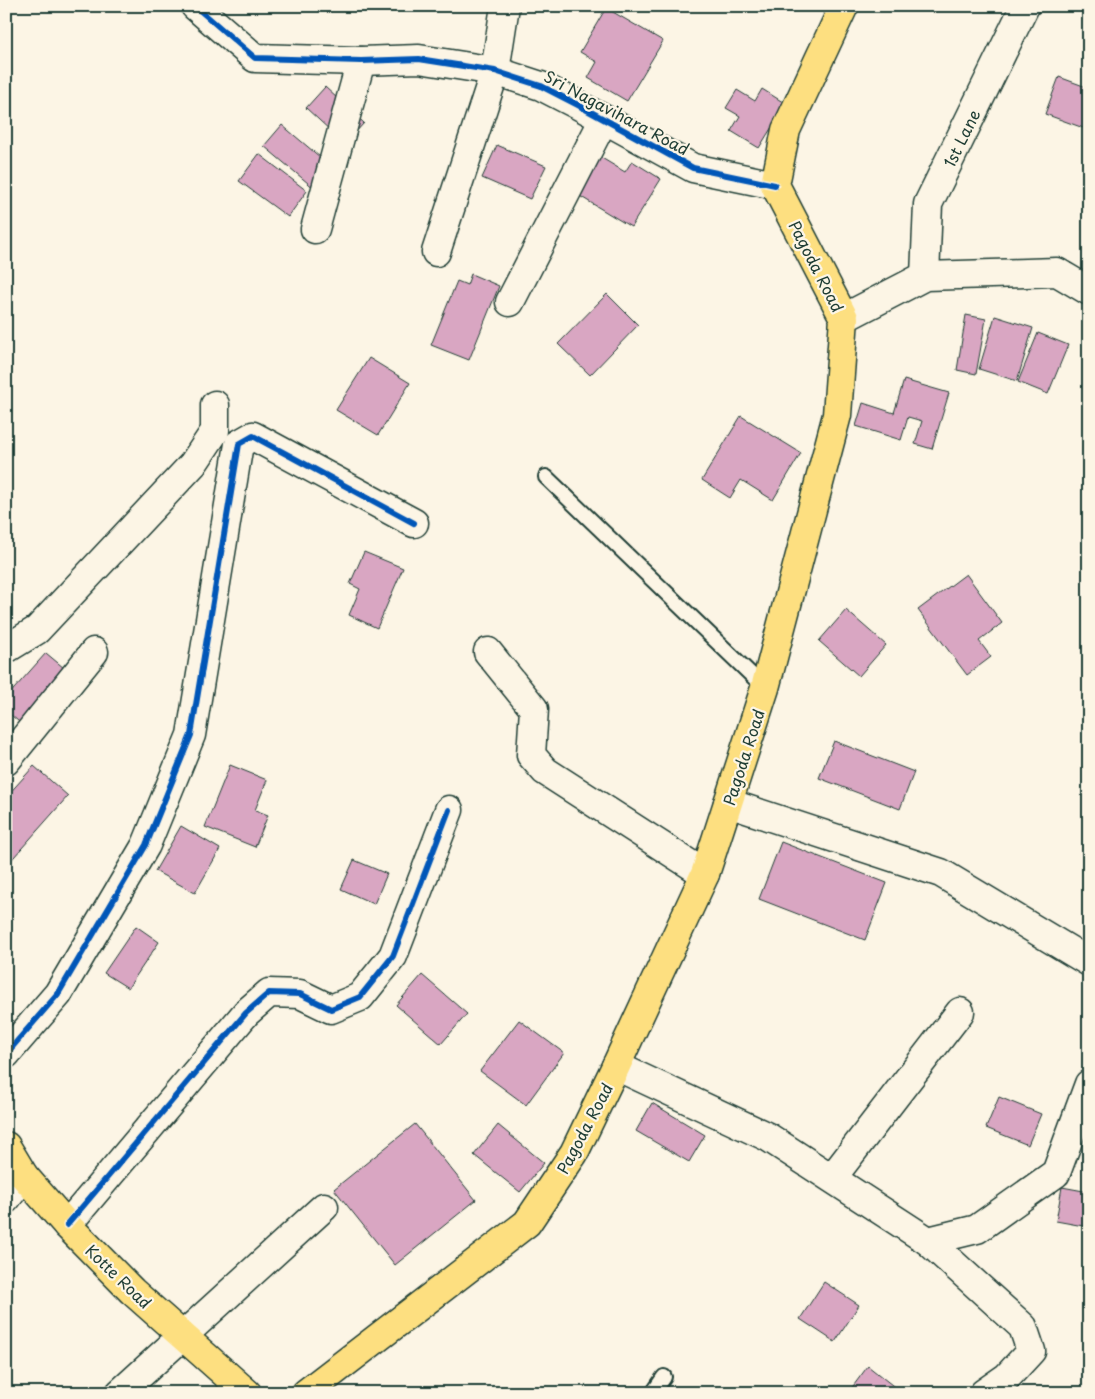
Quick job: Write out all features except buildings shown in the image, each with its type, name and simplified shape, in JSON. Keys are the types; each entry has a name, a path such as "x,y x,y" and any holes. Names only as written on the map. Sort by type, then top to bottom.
{"main road":[{"path":"775,185 786,130 844,6"},
{"name":"Pagoda Road","path":"306,1393 527,1223 574,1154 705,874 765,688 837,415 844,318 775,185"},
{"name":"Kotte Road","path":"6,1146 24,1176 67,1225 132,1291 246,1393"}],"street":[{"name":"Sri Nagavihara Road","path":"195,6 255,58 361,61 419,60 495,71 542,86 693,168 775,185"},
{"path":"436,252 495,71 505,6"},
{"name":"1st Lane","path":"925,276 928,204 1025,6"},
{"path":"314,229 361,61"},
{"path":"510,302 604,119"},
{"path":"844,318 925,276 1057,272 1089,291"},
{"path":"6,650 37,630 193,464 215,431 215,404"},
{"path":"6,1054 58,994 146,845 191,735 239,444 253,436 414,524"},
{"path":"6,761 94,652"},
{"path":"488,652 534,709 531,755 545,771 705,874"},
{"path":"728,803 941,873 1089,962"},
{"path":"67,1225 246,1013 269,993 300,994 331,1010 360,998 393,956 449,810"},
{"path":"832,1178 960,1012"},
{"path":"616,1066 768,1137 928,1240 1023,1327 1031,1351 1007,1377 984,1393"},
{"path":"928,1240 977,1229 1056,1173 1089,1084"},
{"path":"6,1199 24,1176"},
{"path":"120,1393 324,1206"}],"lane":[{"path":"546,477 765,688"},
{"path":"653,1393 664,1377"}],"cycle path":[{"path":"195,6 255,58 361,61 419,59 495,71 541,86 693,168 775,185"},
{"path":"6,1054 58,994 146,845 191,735 239,444 253,436 414,523"},
{"path":"67,1225 246,1013 269,993 300,994 331,1009 360,997 393,956 449,810"}]}
